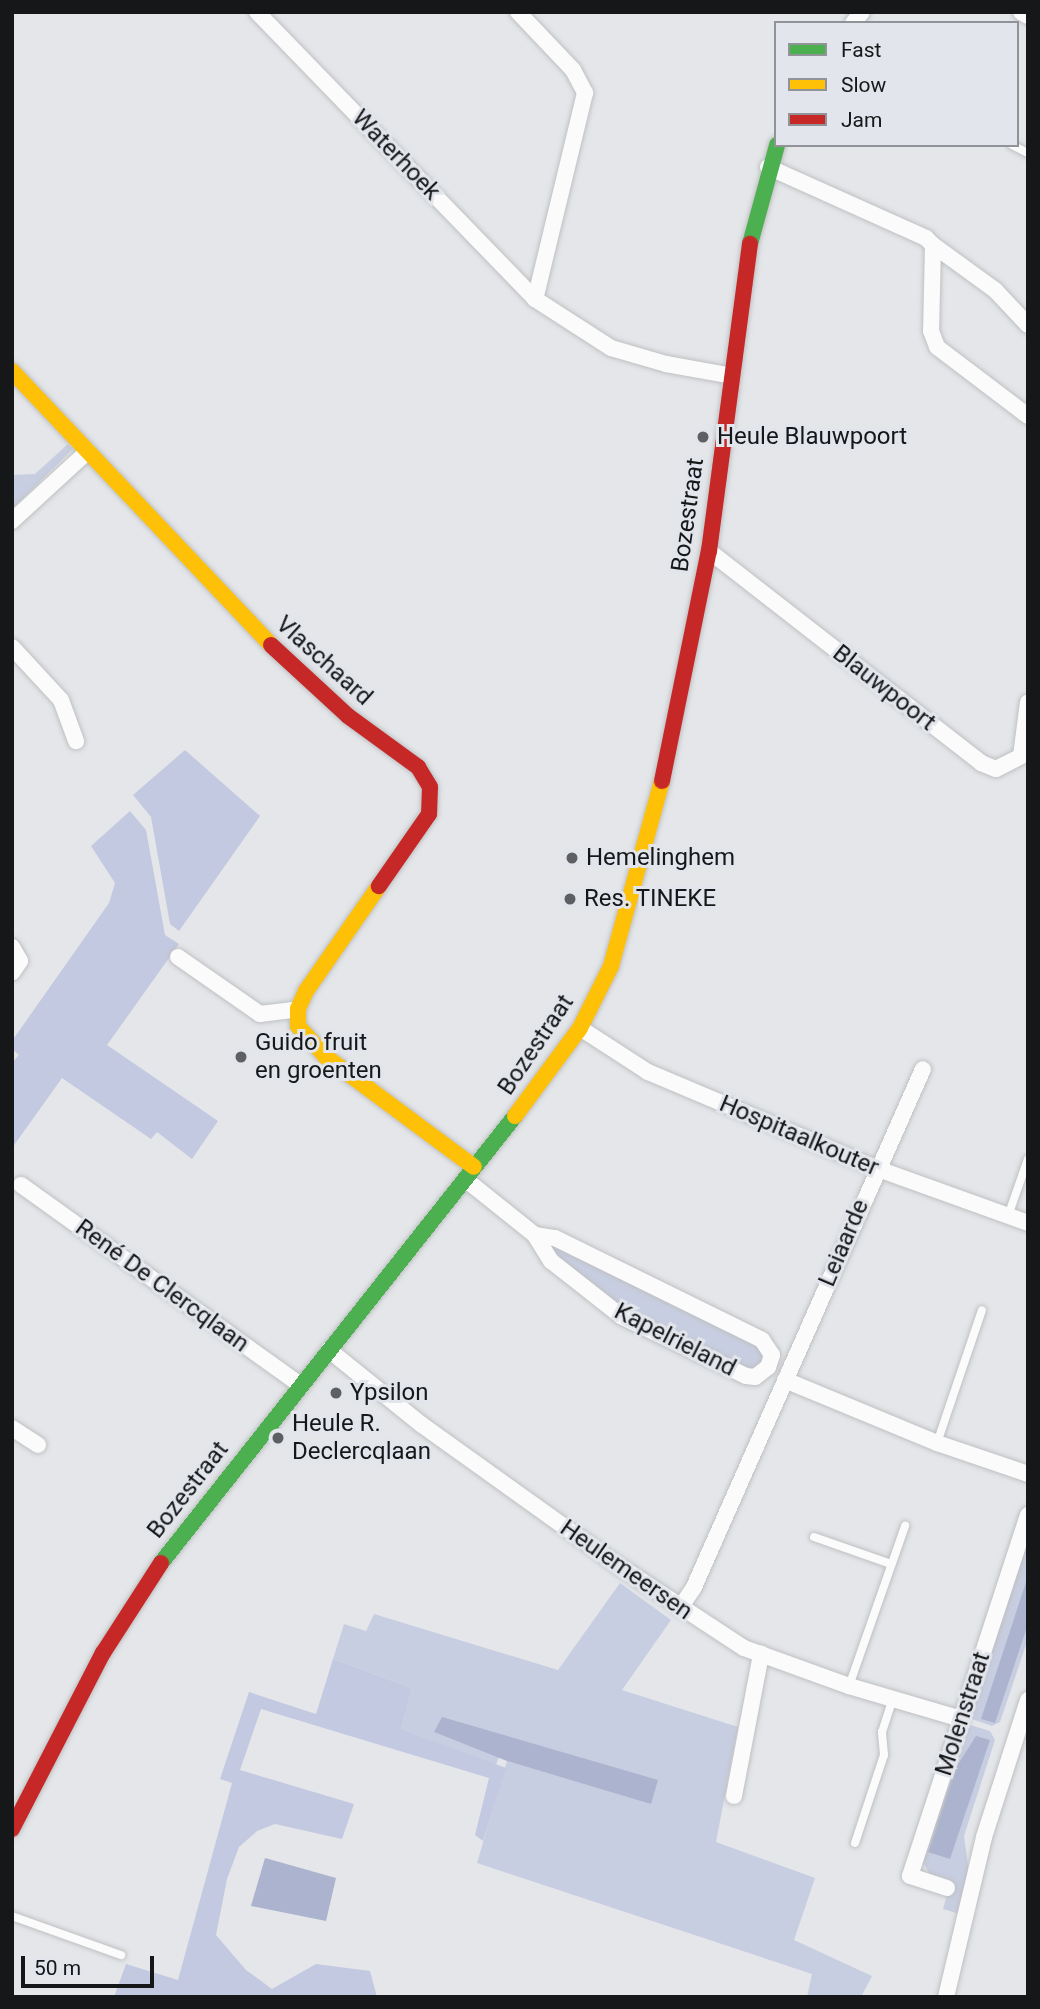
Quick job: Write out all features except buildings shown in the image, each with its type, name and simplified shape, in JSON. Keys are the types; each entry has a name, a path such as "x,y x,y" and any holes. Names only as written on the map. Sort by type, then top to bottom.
{"street":[{"name":"Waterhoek","path":"257,12 535,299 611,348 666,364 728,375"},
{"path":"518,12 573,70 585,93 535,299"},
{"path":"1021,12 1028,16"},
{"name":"Bozestraat","path":"12,1829 103,1653 151,1576 470,1173 580,1028 611,966 658,803 709,551 728,375 747,256 768,167 776,147"},
{"path":"768,167 926,238 995,290 1028,325"},
{"path":"933,245 931,331 937,347 1028,416"},
{"name":"Vlaschaard","path":"12,371 287,662 348,716 418,767 430,787 429,814 316,976 298,1009"},
{"path":"12,521 88,451"},
{"name":"Blauwpoort","path":"709,551 981,763 996,769 1021,756 1028,702"},
{"path":"12,647 61,701 76,741"},
{"path":"12,947 20,961 12,973"},
{"path":"178,957 260,1014 298,1009 298,1026 306,1040 470,1173"},
{"name":"Hospitaalkouter","path":"580,1028 648,1072 878,1169 1028,1223"},
{"name":"Leiaarde","path":"680,1608 694,1587 923,1069"},
{"name":"Kapelrieland","path":"470,1173 535,1235 551,1261 621,1316 746,1376 755,1377 768,1367 772,1355 762,1339 555,1238 535,1235"},
{"name":"René De Clercqlaan","path":"22,1185 302,1385"},
{"name":"Heulemeersen","path":"329,1350 422,1425 680,1608 761,1654 849,1686 961,1718"},
{"path":"785,1380 937,1443 1028,1474"},
{"path":"12,1428 38,1445"},
{"name":"Molenstraat","path":"947,1888 909,1876 1028,1515"},
{"path":"734,1796 761,1654"},
{"path":"946,1997 984,1837 1028,1700"}],"lane":[{"path":"1008,1216 1028,1159"},
{"path":"937,1443 982,1310"},
{"path":"849,1686 905,1526"},
{"path":"814,1537 891,1564"},
{"path":"855,1843 884,1755 882,1732 893,1699"},
{"path":"12,1916 121,1955"}],"shaded area":[{"path":"68,444 73,449 12,509 12,475 35,474"},
{"path":"185,750 260,816 179,931 170,924 151,817 133,795"},
{"path":"130,811 146,830 165,935 179,944 107,1045 218,1121 192,1159 157,1132 151,1139 62,1078 12,1148 12,1063 19,1055 12,1049 12,1041 109,903 115,883 91,846"},
{"path":"553,1244 754,1344 761,1349 763,1362 755,1369 747,1368 619,1307 574,1273 550,1249"},
{"path":"1028,1541 1028,1639 1000,1722 992,1726 969,1718"},
{"path":"1028,1576 1028,1624 995,1723 981,1719"},
{"path":"620,1583 671,1620 622,1690 738,1727 716,1842 815,1878 794,1940 872,1976 861,1997 807,1997 812,1974 477,1863 507,1761 650,1803 434,1732 499,1757 496,1765 401,1729 412,1688 333,1659 344,1624 366,1631 374,1614 558,1670"},
{"path":"333,1659 412,1688 401,1729 506,1768 483,1841 475,1835 489,1778 261,1709 240,1770 354,1804 342,1839 275,1824 257,1831 239,1847 227,1879 216,1935 246,1970 272,1989 316,1964 370,1971 377,1997 114,1997 126,1964 178,1980 232,1783 220,1779 249,1692 316,1714"},
{"path":"442,1717 658,1780 651,1804 507,1761 434,1732"},
{"path":"967,1724 990,1731 995,1740 964,1836 969,1872 960,1914 943,1909 951,1880 929,1873 922,1861"},
{"path":"976,1736 990,1740 950,1859 928,1852 955,1769"},
{"path":"265,1858 336,1878 326,1921 251,1906"}],"traffic: fast":[{"path":"750,244 776,147"},
{"path":"161,1563 515,1116"}],"traffic: slow":[{"path":"12,371 271,645"},
{"path":"515,1116 580,1028 611,966 662,781"},
{"path":"379,886 306,991 298,1009 298,1026 326,1057 474,1167"}],"traffic: jam":[{"path":"662,781 709,551 750,244"},
{"path":"271,645 348,716 418,767 430,787 429,814 379,886"},
{"path":"12,1829 103,1653 161,1563"}],"place":[{"name":"Heule Blauwpoort","path":"703,437"},
{"name":"Hemelinghem","path":"572,858"},
{"name":"Res. TINEKE","path":"570,899"},
{"name":"Guido fruit en groenten","path":"241,1057"},
{"name":"Ypsilon","path":"336,1393"},
{"name":"Heule R. Declercqlaan","path":"278,1438"}]}
